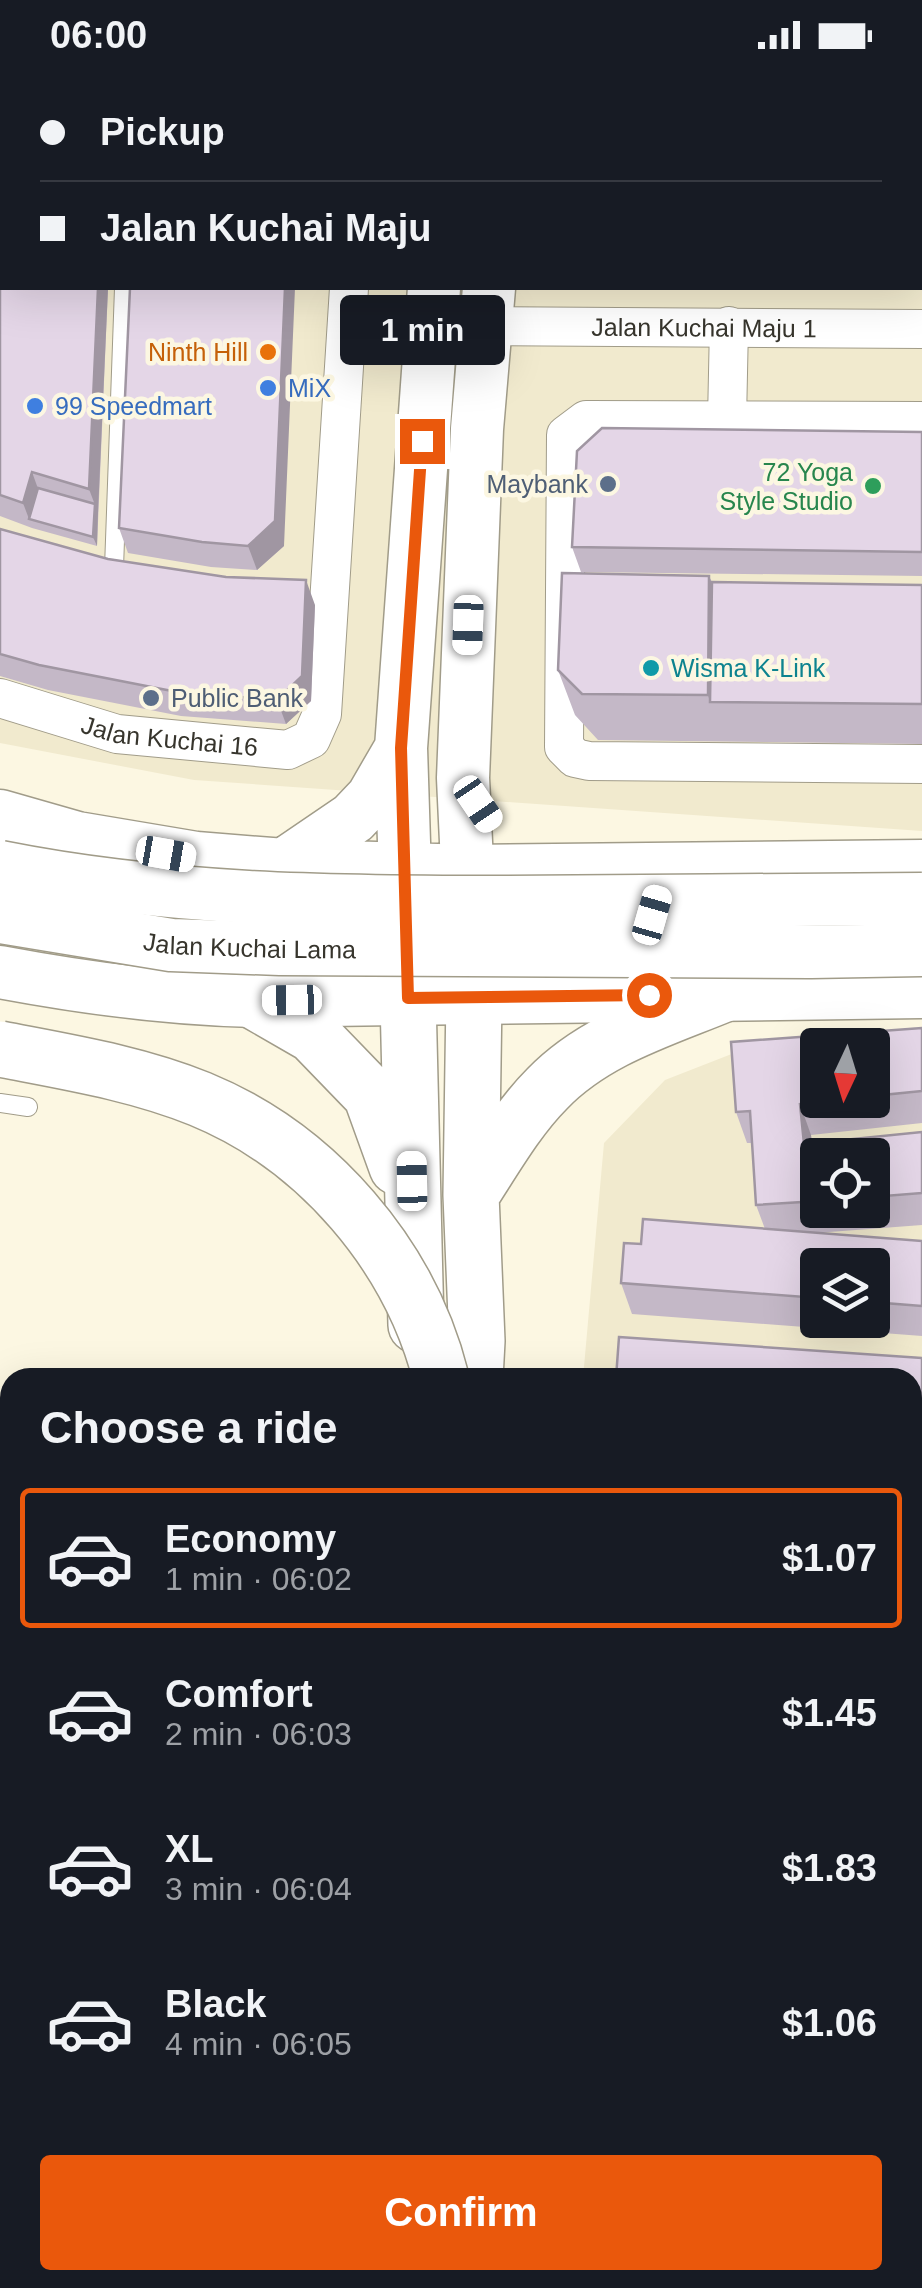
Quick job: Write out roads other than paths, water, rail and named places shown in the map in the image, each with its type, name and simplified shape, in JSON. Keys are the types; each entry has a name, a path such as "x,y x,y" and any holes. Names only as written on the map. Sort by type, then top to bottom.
{"highway":[{"path":"471,1195 524,1117 561,1076 625,1033 702,995"},
{"path":"474,997 471,1195 476,1368"},
{"path":"408,998 416,1368"},
{"path":"254,1000 313,1036 371,1095 413,1217"},
{"path":"0,1049 114,1071 201,1100 268,1135 305,1163 360,1218 412,1296 437,1368"}],"main road":[{"path":"408,998 401,748 434,290"},
{"path":"474,997 462,778 477,430 488,306"},
{"path":"284,865 353,818 372,798 401,748"},
{"path":"462,778 505,840 553,870"},
{"path":"0,816 77,838 196,858 284,865 468,871 922,866"},
{"path":"179,999 216,971 226,956 230,908 219,878 196,858"},
{"name":"Jalan Kuchai Lama","path":"0,867 64,880 188,895 354,902 922,899"},
{"path":"684,868 660,888 645,942 658,976 702,995"},
{"name":"Jalan Kuchai Lama","path":"0,917 171,945 280,949 922,950"},
{"path":"0,972 71,986 179,999 922,992"}],"street":[{"name":"Jalan Kuchai 16","path":"0,698 117,734 288,750 310,739 322,714 315,589 348,290"},
{"name":"Jalan Kuchai Maju 1","path":"488,306 728,326 922,329"},
{"path":"727,420 728,326"},
{"path":"922,422 586,420 566,435 575,594 564,746 575,758 588,761 922,764"},
{"path":"98,564 153,574"}],"lane":[{"path":"98,564 124,290"},
{"path":"0,1103 28,1107"}],"place":[{"name":"Ninth Hill","path":"268,352"},
{"name":"MiX","path":"268,388"},
{"name":"99 Speedmart","path":"35,406"},
{"name":"Maybank","path":"608,484"},
{"name":"72 Yoga Style Studio","path":"873,486"},
{"name":"Wisma K-Link","path":"651,668"},
{"name":"Public Bank","path":"151,698"}]}
